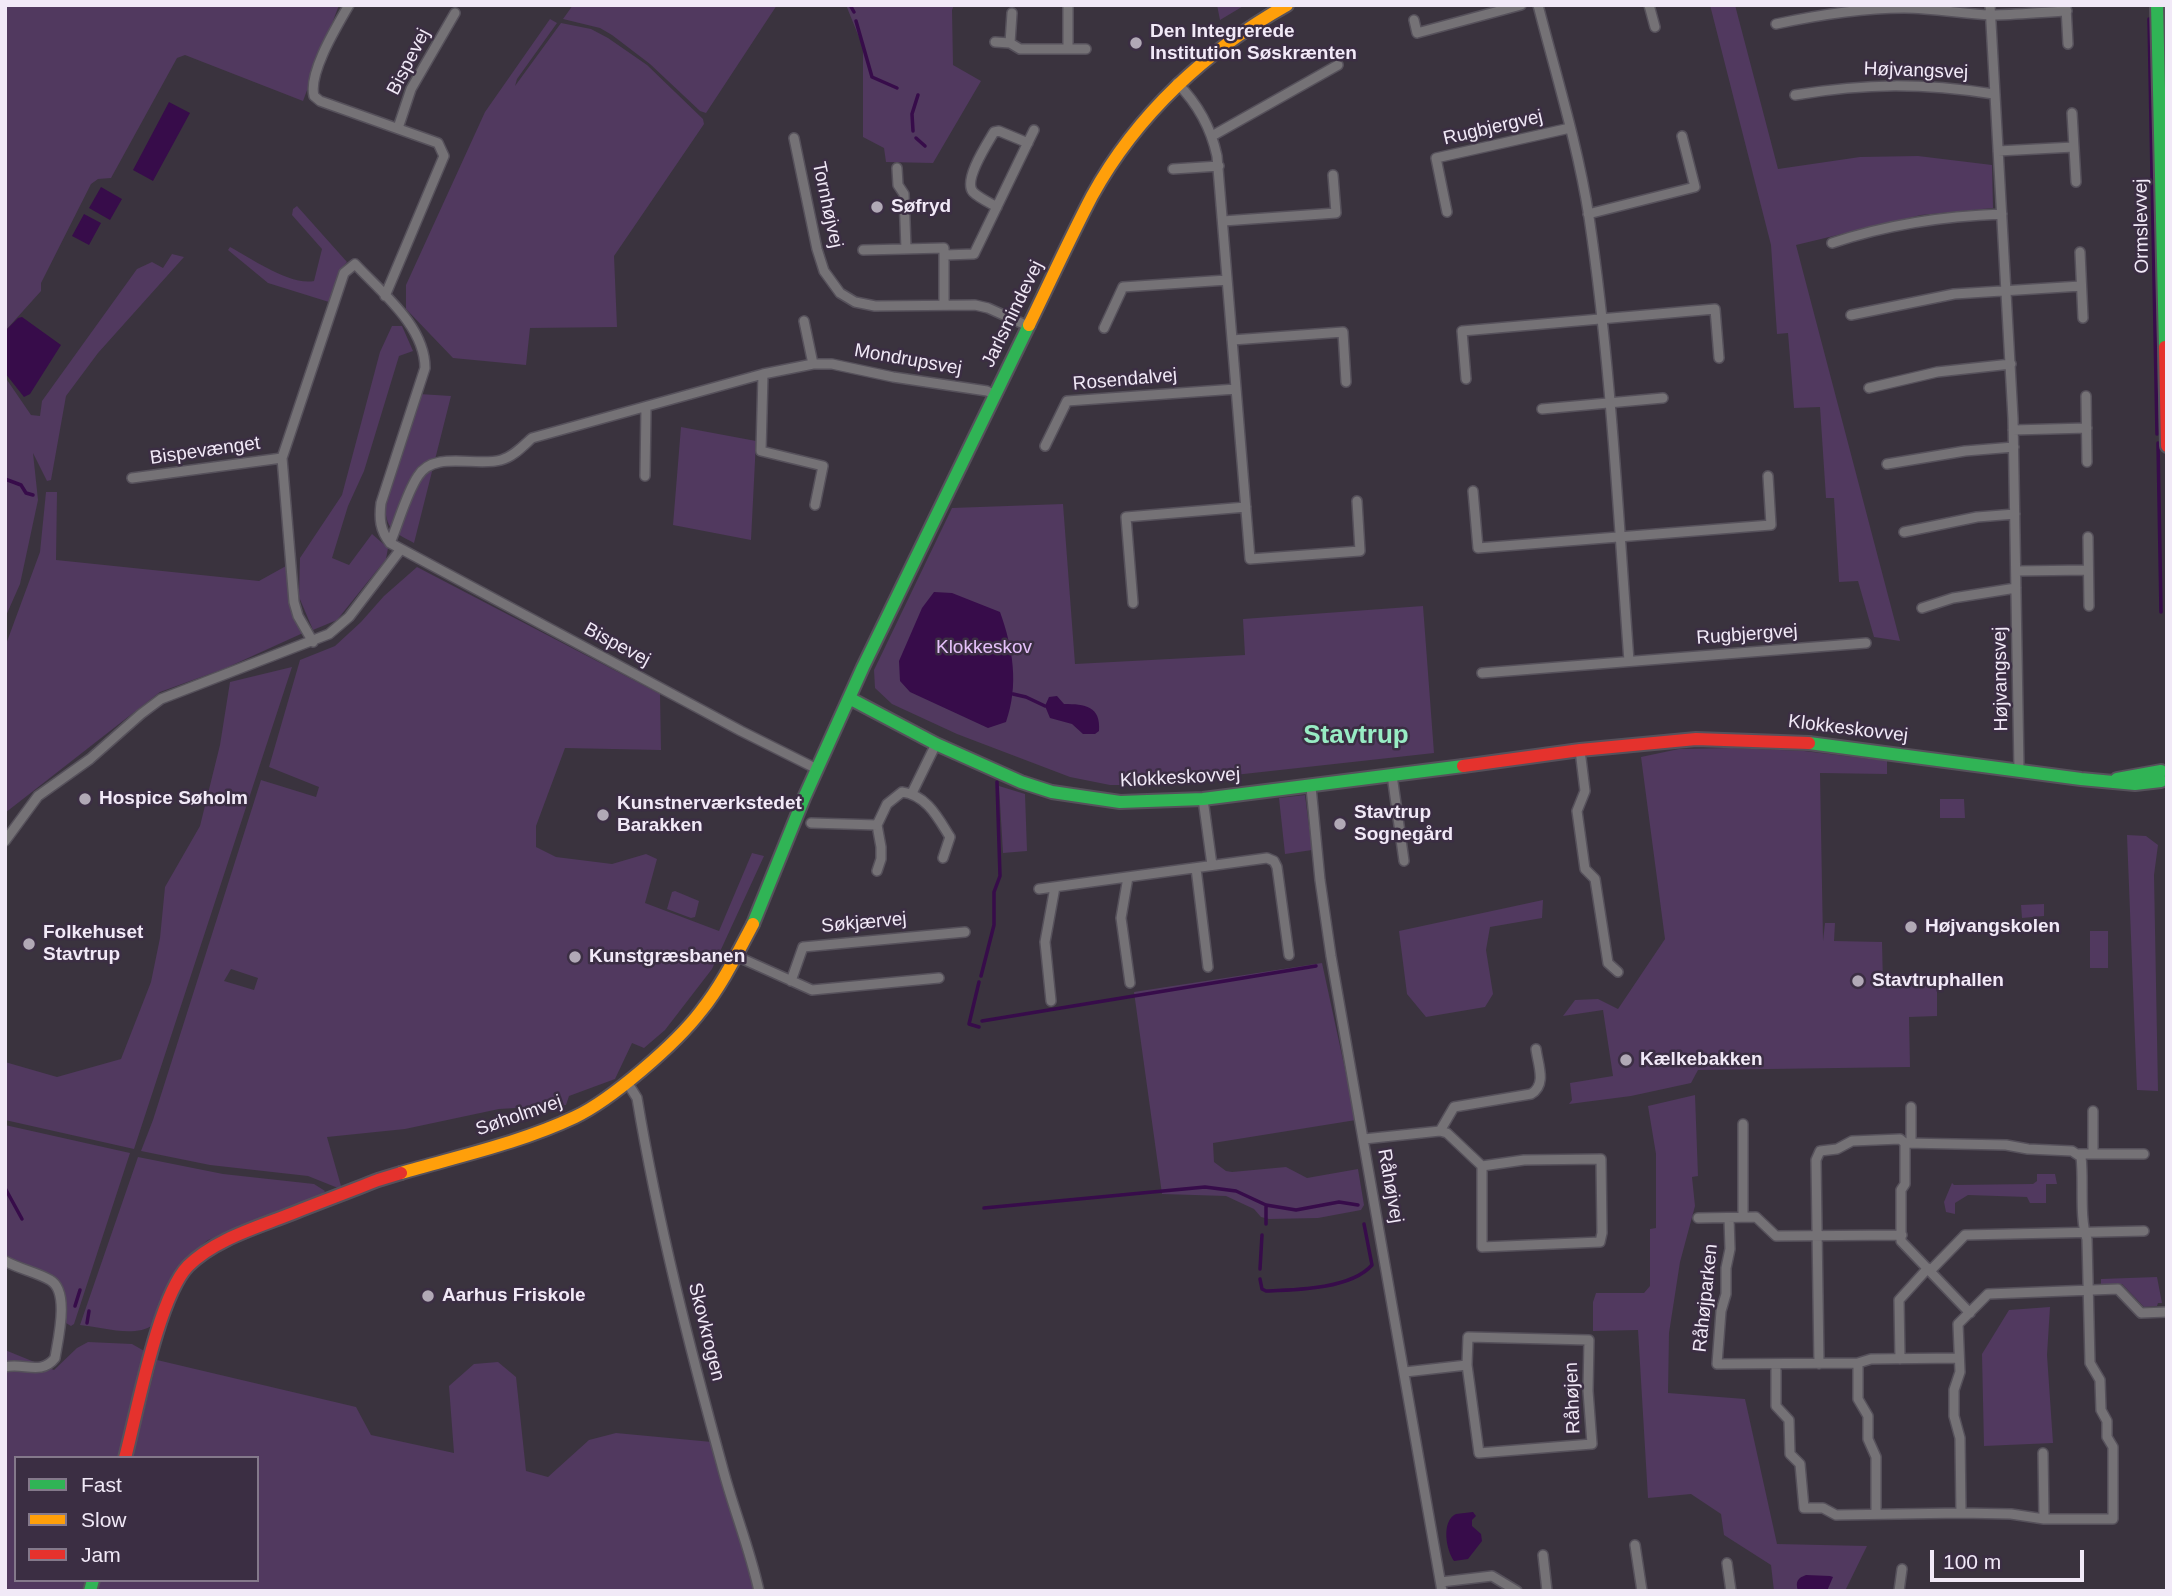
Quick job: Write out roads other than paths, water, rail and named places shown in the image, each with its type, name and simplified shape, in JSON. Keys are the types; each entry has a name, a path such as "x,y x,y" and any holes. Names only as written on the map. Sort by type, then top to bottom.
{"street":[{"path":"349,5 326,48 313,85 314,96 439,143 444,156 385,296"},
{"path":"1068,5 1068,49"},
{"path":"1414,20 1418,33 1521,5"},
{"name":"Rugbjergvej","path":"1538,5 1570,128 1588,214 1603,318 1629,661"},
{"path":"1649,5 1655,27"},
{"name":"Jarlsmindevej","path":"849,698 1028,326 1093,195 1114,160 1153,109 1177,83 1240,31 1280,7"},
{"path":"1776,24 1829,14 1905,8 2066,8 2068,44"},
{"name":"Højvangsvej","path":"1990,10 2011,364 2019,770"},
{"name":"Ormslevvej","path":"2160,10 2167,446"},
{"path":"1010,43 1012,12"},
{"name":"Bispevej","path":"398,128 411,89 455,13"},
{"path":"995,42 1010,43 1020,49 1086,49"},
{"path":"1212,136 1338,65"},
{"path":"1177,83 1195,105 1212,136 1219,166 1250,559 1360,551 1357,501"},
{"name":"Højvangsvej","path":"1794,95 1844,87 1894,84 1945,86 1994,93"},
{"path":"2072,113 2076,182"},
{"name":"Rugbjergvej","path":"1447,212 1436,158 1570,128"},
{"name":"Tornhøjvej","path":"863,250 944,248 944,255 974,254 1034,130"},
{"path":"997,207 974,193 971,177 994,132 999,131 1028,143"},
{"path":"1588,214 1695,187 1682,136"},
{"name":"Tornhøjvej","path":"794,138 817,249 824,271 840,293 855,302 875,306 975,305 1028,326"},
{"path":"1998,151 2074,147"},
{"path":"1173,169 1219,166"},
{"path":"897,168 898,185 904,194 906,249"},
{"path":"1223,221 1336,213 1332,175"},
{"path":"1832,243 1924,219 2002,214"},
{"path":"2080,251 2083,318"},
{"path":"944,255 944,305"},
{"path":"313,642 293,602 282,458 344,273 355,264 416,333 425,356 425,368 381,503 381,526 390,543"},
{"path":"1104,328 1124,287 1227,280"},
{"path":"1851,315 1954,294 2081,286"},
{"path":"1466,379 1462,331 1603,318 1715,309 1719,358"},
{"path":"804,321 813,364"},
{"path":"1232,340 1343,332 1346,382"},
{"name":"Mondrupsvej","path":"390,543 418,475 427,467 442,461 499,461 510,457 532,438 763,374 813,364 832,364 893,377 987,391 995,395"},
{"path":"1869,388 1937,372 2011,364"},
{"path":"763,374 761,452 823,466 815,505"},
{"name":"Rosendalvej","path":"1045,446 1067,401 1236,389"},
{"path":"2086,396 2087,462"},
{"path":"1542,409 1663,398"},
{"path":"645,476 646,407"},
{"path":"2013,430 2087,428"},
{"path":"1887,464 1965,451 2014,447"},
{"name":"Bispevænget","path":"132,478 282,458"},
{"path":"1473,491 1478,548 1771,525 1769,476"},
{"path":"1133,603 1126,516 1246,507"},
{"path":"1904,531 1977,517 2015,514"},
{"path":"2088,537 2089,606"},
{"name":"Bispevej","path":"390,543 747,735 817,769"},
{"path":"5,841 18,825 25,810 38,796 90,759 161,699 329,634 349,617 401,549"},
{"path":"2016,571 2088,570"},
{"path":"1922,607 1974,594 2016,588"},
{"name":"Rugbjergvej","path":"1482,673 1866,643"},
{"name":"Klokkeskovvej","path":"849,698 936,744 1021,782 1052,792 1120,802 1203,799 1580,750 1696,739 1800,742 2110,780 2135,774 2164,776"},
{"name":"Søholmvej","path":"126,1456 156,1338 172,1291 187,1267 205,1252 249,1230 378,1180 548,1129 578,1116 626,1082 679,1036 716,991 758,915 849,698"},
{"path":"912,793 936,744"},
{"path":"1580,750 1585,791 1577,811 1585,869 1595,879 1608,963 1618,972"},
{"path":"1392,775 1404,861"},
{"name":"Råhøjvej","path":"1311,787 1325,918 1442,1587"},
{"path":"877,871 881,847 877,824 887,804 902,792 912,793 933,810 950,837 943,858"},
{"path":"1203,799 1212,865"},
{"path":"811,823 877,824"},
{"path":"1039,889 1267,858 1274,861 1277,867 1289,955"},
{"path":"1196,868 1208,967"},
{"path":"1128,877 1121,918 1130,983"},
{"path":"1051,1001 1045,942 1055,887"},
{"name":"Søkjærvej","path":"791,981 803,947 965,932"},
{"path":"736,956 812,990 939,978"},
{"path":"1440,1131 1454,1107 1538,1091 1541,1083 1536,1049"},
{"name":"Skovkrogen","path":"626,1082 637,1098 662,1230 724,1475 759,1591"},
{"path":"1911,1107 1905,1184 1901,1190 1901,1241 1969,1312"},
{"path":"2093,1111 2093,1154"},
{"path":"1743,1124 1743,1217 1756,1217 1776,1236 1902,1235"},
{"path":"1364,1139 1440,1131 1447,1133 1482,1166 1482,1247 1600,1242 1601,1159 1524,1160 1482,1166"},
{"path":"1819,1364 1816,1160 1820,1151 1836,1149 1853,1141 1900,1139 1908,1143 2006,1145 2072,1151 2079,1154 2144,1154"},
{"path":"1776,1364 1776,1406 1789,1420 1790,1454 1800,1464 1804,1508 1823,1508 1836,1515 1961,1513 2011,1514 2044,1519 2113,1518 2113,1447 2107,1437 2106,1421 2101,1410 2100,1380 2090,1363 2087,1239 2082,1161 2079,1154"},
{"name":"Råhøjparken","path":"1698,1218 1743,1217"},
{"name":"Råhøjparken","path":"1729,1218 1726,1294 1721,1311 1717,1364 1819,1364 1858,1363 1871,1359 1959,1358"},
{"path":"1900,1359 1899,1300 1965,1235 2144,1231"},
{"path":"5,1261 53,1281 61,1293 61,1306 55,1358 50,1364 34,1368 5,1367"},
{"path":"1961,1513 1959,1438 1954,1416 1954,1390 1959,1372 1958,1324 1969,1312 1988,1294 2118,1289 2141,1312 2167,1312"},
{"name":"Råhøjen","path":"1468,1337 1589,1340 1588,1391 1592,1444 1479,1453 1467,1365 1468,1337"},
{"path":"1858,1363 1858,1399 1868,1416 1868,1439 1876,1457 1876,1514"},
{"path":"1405,1372 1467,1365"},
{"path":"2043,1453 2044,1519"},
{"path":"1635,1545 1642,1591"},
{"path":"1543,1555 1547,1591"},
{"path":"1727,1563 1731,1591"},
{"path":"1899,1591 1902,1569"},
{"path":"1442,1587 1492,1576 1517,1591"}],"waterway":[{"path":"850,5 854,12"},
{"path":"2149,19 2157,434"},
{"path":"856,21 872,77 897,88"},
{"path":"913,131 912,114 918,95"},
{"path":"916,138 925,146"},
{"path":"2158,443 2161,612"},
{"path":"5,479 21,485 26,493 33,495"},
{"path":"1013,694 1045,706"},
{"path":"981,976 994,925 994,892 1000,876 997,782"},
{"path":"982,1021 1316,966"},
{"path":"979,982 969,1024 979,1027"},
{"path":"984,1208 1205,1187 1236,1191 1266,1205 1296,1210 1339,1202 1358,1205"},
{"path":"5,1188 22,1219"},
{"path":"1266,1206 1266,1224"},
{"path":"1260,1279 1262,1289 1266,1291 1292,1290 1337,1284 1363,1273 1372,1265 1364,1224"},
{"path":"1260,1269 1262,1235"},
{"path":"75,1306 80,1290"},
{"path":"87,1323 89,1311"}],"place":[{"name":"Den Integrerede Institution Søskrænten","path":"1136,43"},
{"name":"Søfryd","path":"877,207"},
{"name":"Hospice Søholm","path":"85,799"},
{"name":"Kunstnerværkstedet Barakken","path":"603,815"},
{"name":"Stavtrup Sognegård","path":"1340,824"},
{"name":"Højvangskolen","path":"1911,927"},
{"name":"Folkehuset Stavtrup","path":"29,944"},
{"name":"Kunstgræsbanen","path":"575,957"},
{"name":"Stavtruphallen","path":"1858,981"},
{"name":"Kælkebakken","path":"1626,1060"},
{"name":"Aarhus Friskole","path":"428,1296"}],"district":[{"name":"Stavtrup","path":"1356,736"}],"park label":[{"name":"Klokkeskov","path":"984,648"}]}
